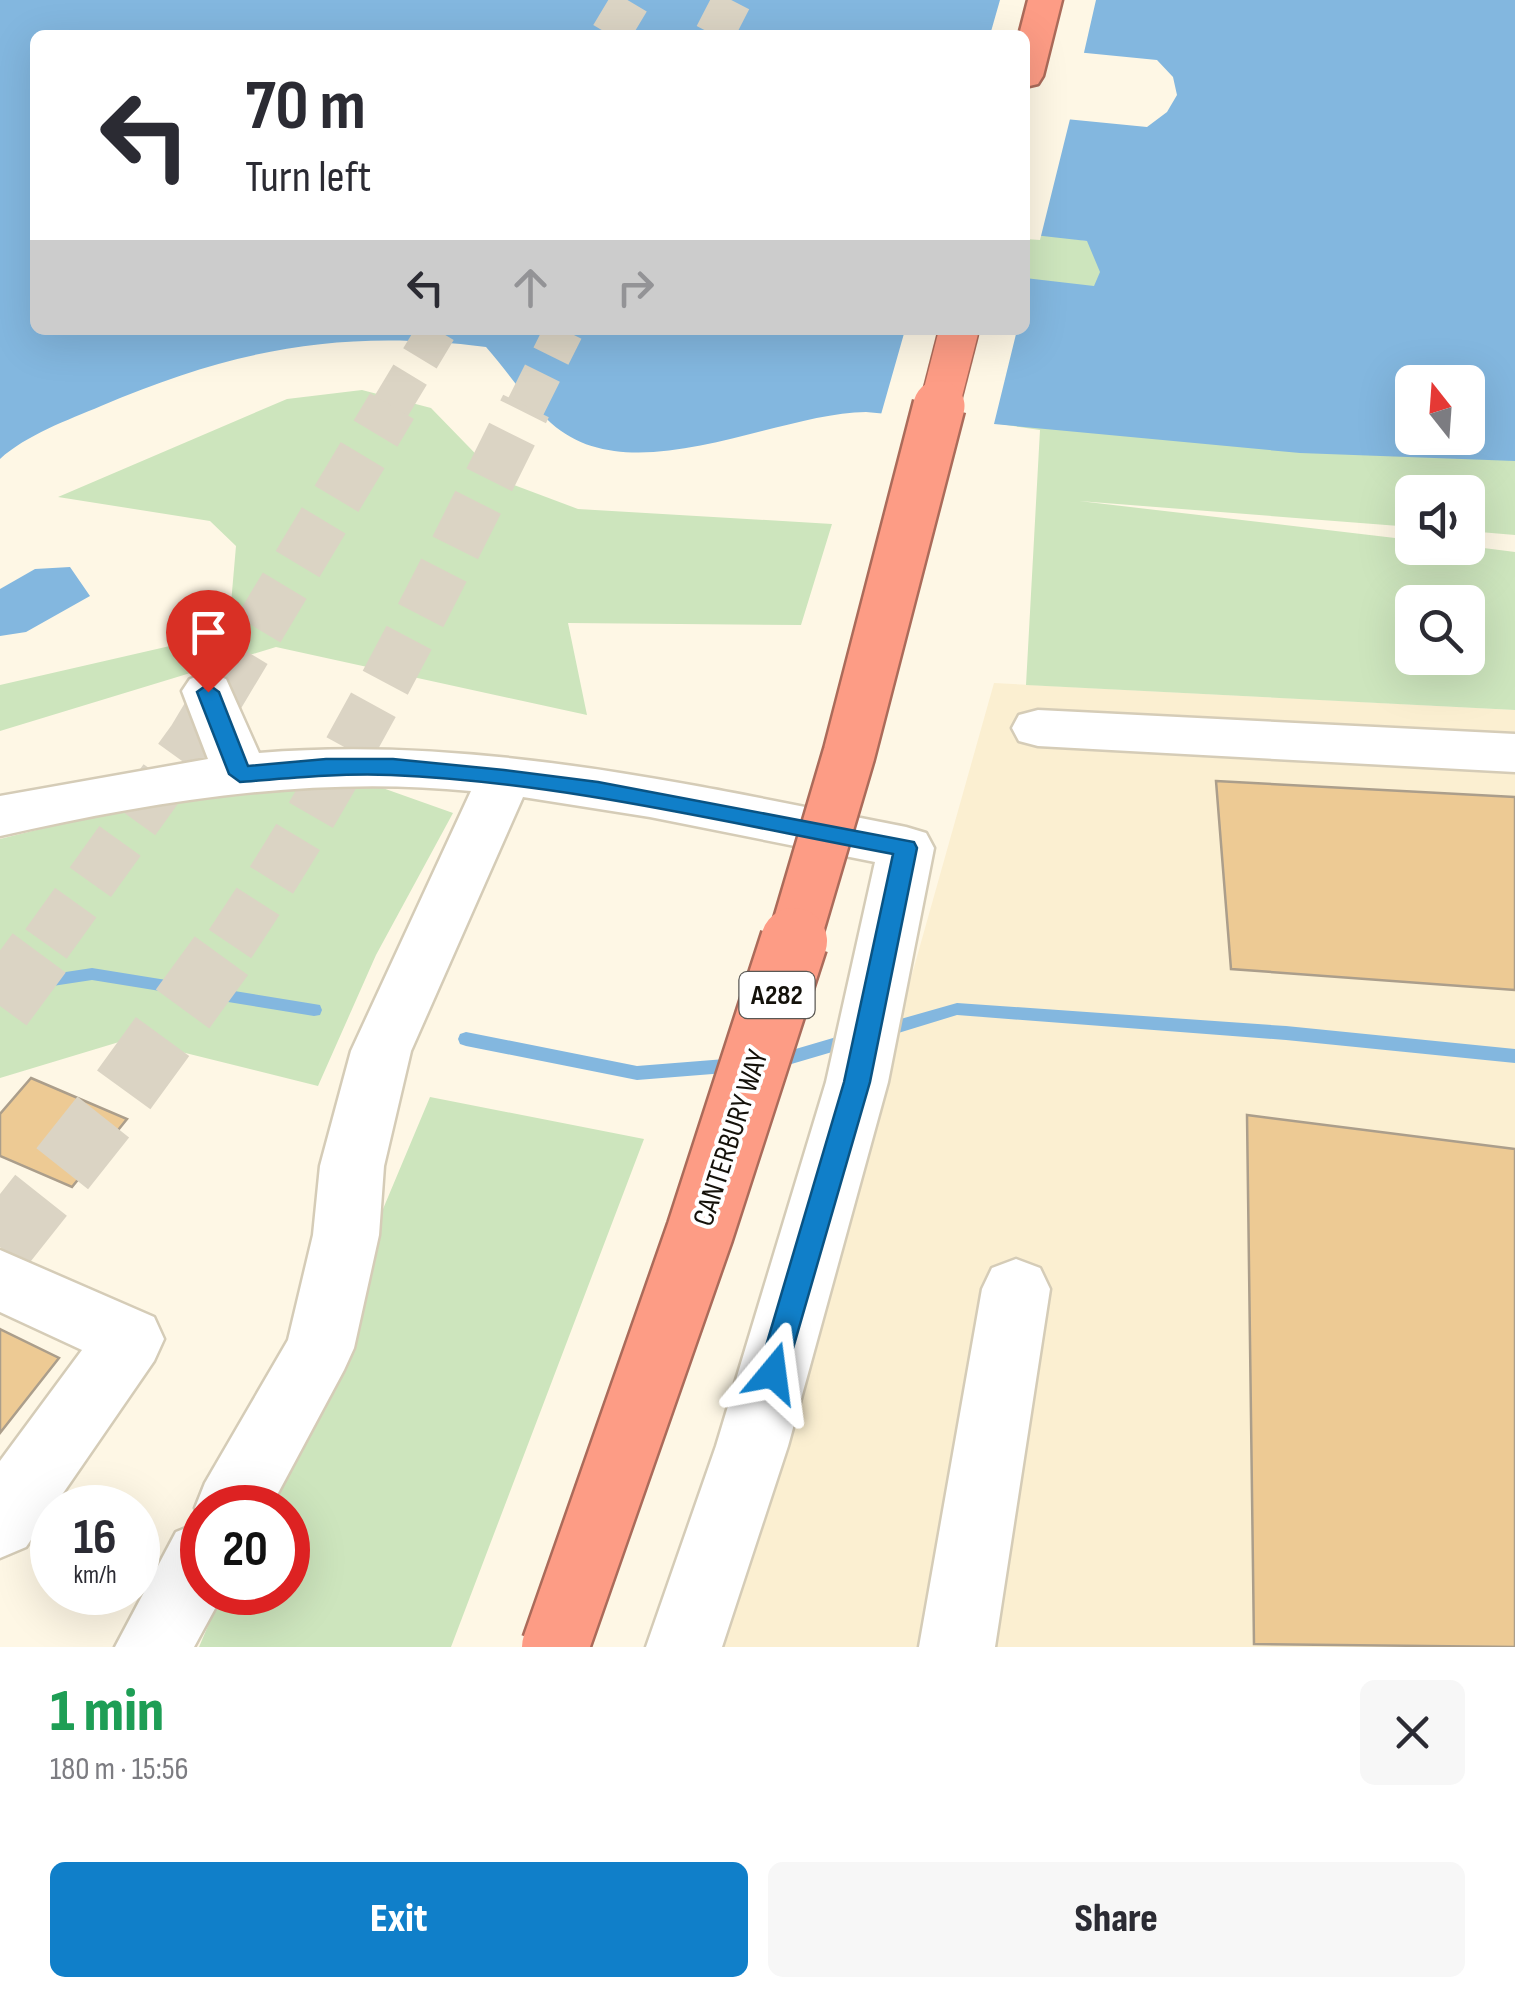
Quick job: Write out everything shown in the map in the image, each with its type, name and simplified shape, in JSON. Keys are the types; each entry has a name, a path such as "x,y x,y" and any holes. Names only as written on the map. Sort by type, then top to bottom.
{"highway":[{"path":"1030,57 1045,0"},
{"name":"CANTERBURY WAY","path":"555,1647 664,1341 756,1063 833,811 958,335"}],"lane":[{"path":"208,692 240,774"},
{"path":"1038,728 1515,753"},
{"path":"0,816 240,774 326,767 393,767 617,793 906,848 857,1082 752,1446 684,1647"},
{"path":"244,1485 320,1348 346,1235 352,1166 380,1051 504,778"},
{"path":"0,1280 130,1339 0,1522"},
{"path":"956,1647 1016,1289"},
{"path":"153,1647 180,1598"}],"shaded area":[{"path":"994,683 1515,710 1515,1647 710,1647 871,1120"}],"green space":[{"path":"1030,232 1112,245 1515,342 1515,535 1485,532 1485,475 1395,475 1395,526 1079,501 1395,538 1395,565 1485,565 1485,548 1515,552 1515,710 1026,685 1040,430 967,419 1022,335 1030,335"},
{"path":"362,390 431,408 501,480 578,509 832,524 801,625 568,623 587,715 276,647 0,731 0,685 183,643 230,615 236,546 210,521 58,497 287,399"},
{"path":"377,786 453,813 376,955 318,1086 129,1039 0,1078 0,839 178,795"},
{"path":"430,1097 644,1139 451,1647 199,1647 213,1615 310,1615 310,1485 267,1485"}],"water":[{"path":"0,0 1515,0 1515,461 1300,453 866,412 789,424 704,445 621,452 584,443 551,423 486,347 433,342 336,343 243,358 150,386 61,423 0,459"},
{"path":"70,567 90,596 26,632 0,636 0,589 35,569"}],"pier":[{"path":"1000,0 1096,0 1083,57 1030,52 1030,30 991,30"},
{"path":"1030,111 1071,115 1040,240 1030,239"},
{"path":"904,335 1016,335 993,428 880,418"}],"building":[{"path":"1216,781 1515,797 1515,990 1231,969"},
{"path":"31,1078 127,1119 72,1187 0,1156 0,1114"},
{"path":"1247,1115 1515,1149 1515,1647 1254,1644"},
{"path":"0,1329 59,1358 0,1433"}],"waterway":[{"path":"0,988 92,974 314,1010"},
{"path":"882,1031 957,1009 1286,1033 1515,1056"},
{"path":"466,1039 637,1073 738,1065"},
{"path":"771,1063 850,1040"}],"tunnel":[{"path":"613,30 631,0"},
{"path":"717,30 732,0"},
{"path":"390,408 434,335"},
{"path":"231,942 350,747 423,612 562,335"},
{"path":"46,944 193,739 392,406"},
{"path":"0,1006 48,941"},
{"path":"0,1247 112,1106 231,942"}],"route":[{"path":"208,692 240,774 326,767 393,767 504,778 598,790 906,848 857,1082 773,1373"}]}
